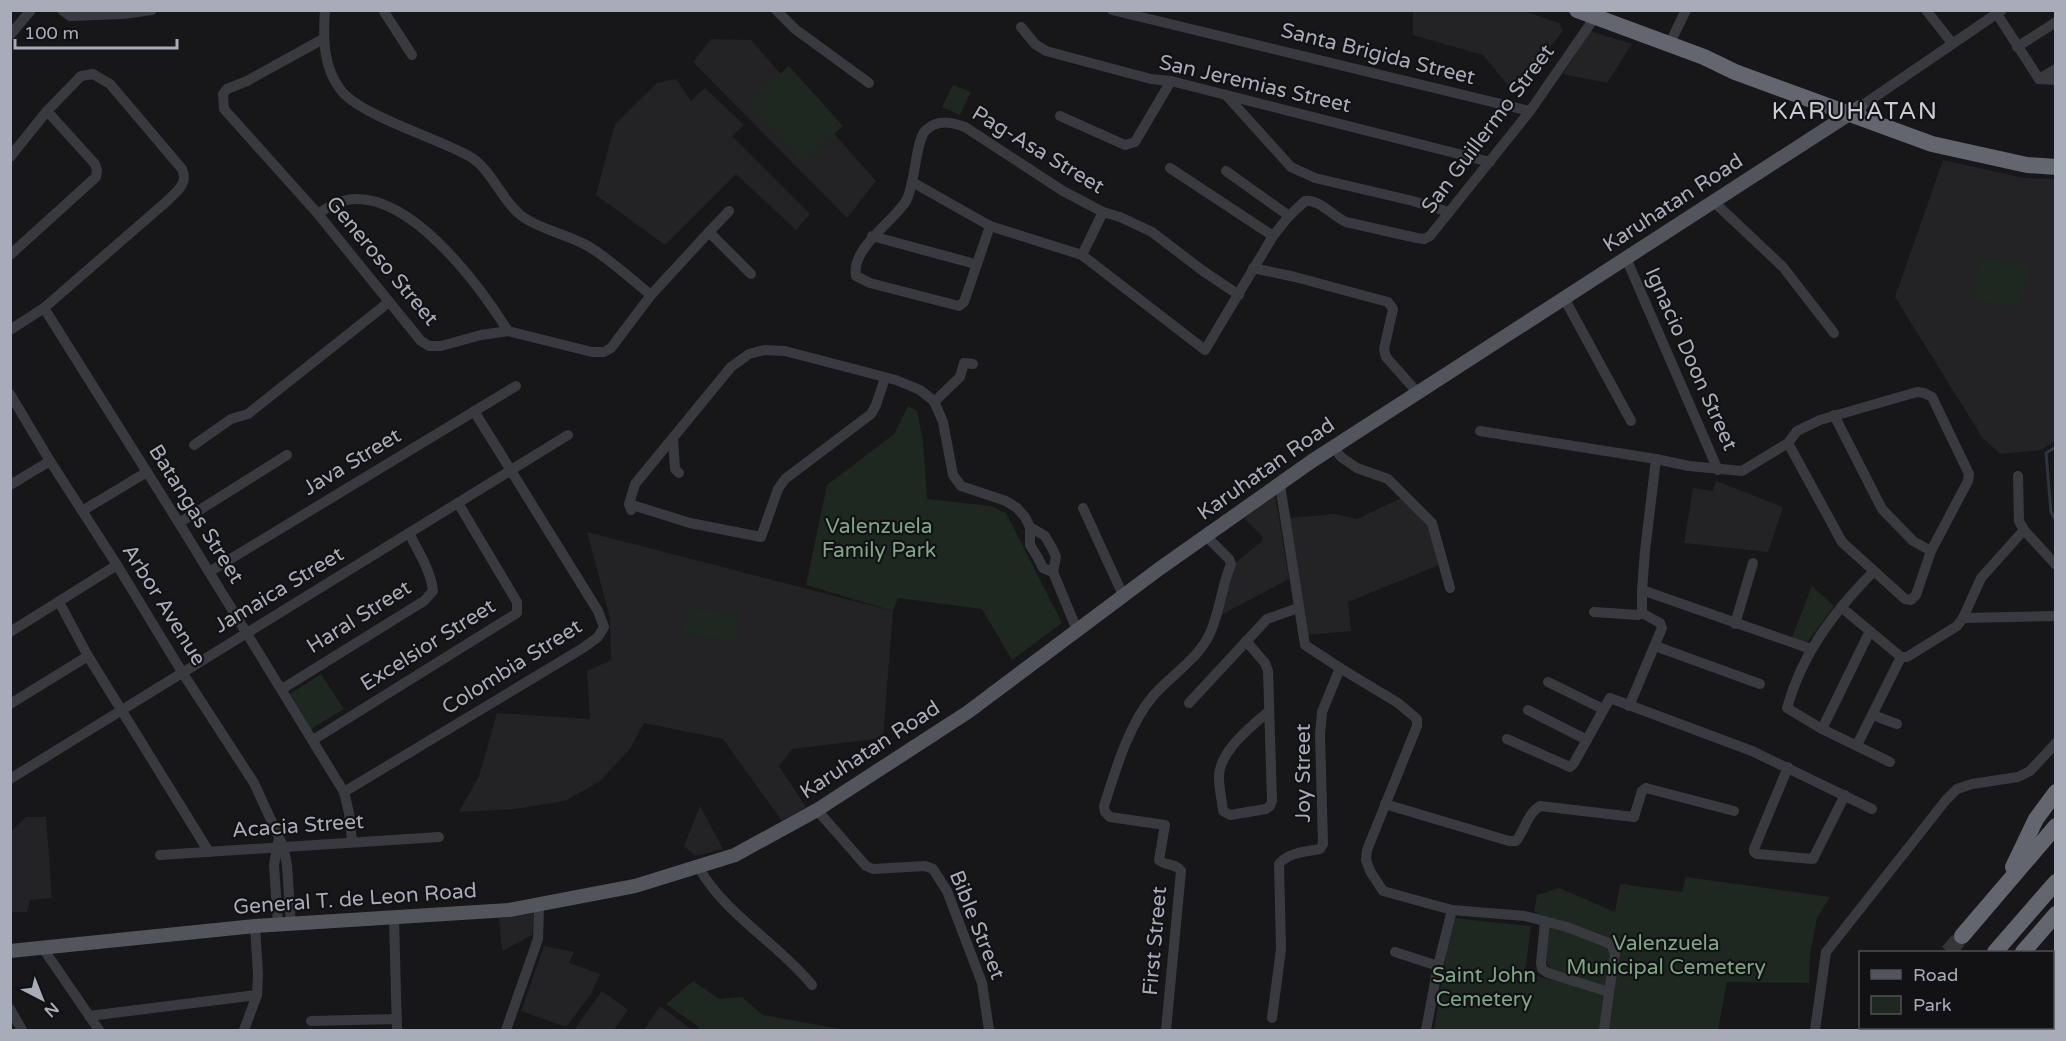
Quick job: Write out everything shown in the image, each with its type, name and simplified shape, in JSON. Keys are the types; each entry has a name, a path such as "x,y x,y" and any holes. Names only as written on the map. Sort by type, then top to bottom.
{"highway":[{"path":"1578,10 1720,63 1739,64 1948,148 2027,165 2055,166"},
{"path":"1854,111 1971,144 2029,156 2055,157"},
{"path":"2003,886 2036,819 2055,792"},
{"path":"1962,936 2055,826"},
{"path":"1996,951 2055,882"},
{"path":"2024,951 2055,914"}],"main road":[{"name":"Karuhatan Road","path":"698,866 735,855 754,846 816,810 968,712 1123,595 1333,447 1854,111"},
{"name":"General T. de Leon Road","path":"10,951 255,926 284,918 394,919 509,910 635,886 698,866"}],"street":[{"path":"10,35 31,10"},
{"path":"62,10 70,16 123,14 152,10"},
{"path":"325,10 323,39 332,76 341,91 365,109 441,141 472,157 521,216 587,245 651,295"},
{"path":"382,10 412,56"},
{"path":"776,10 795,29 868,83"},
{"name":"Santa Brigida Street","path":"1112,10 1530,111"},
{"path":"1670,45 1686,10"},
{"path":"1926,10 1952,43"},
{"path":"1854,111 1999,12 2017,47 2039,80"},
{"name":"San Guillermo Street","path":"1082,255 1205,350 1273,236 1305,201 1309,200 1346,222 1424,239 1435,231 1530,111 1595,17"},
{"path":"2017,47 2055,22"},
{"name":"San Jeremias Street","path":"1021,27 1035,44 1046,51 1490,162"},
{"name":"Generoso Street","path":"323,39 247,81 227,88 223,94 224,109 318,214 421,341 429,346 441,346 481,335 508,331 592,352 604,352 616,342 651,295 729,212"},
{"path":"2039,80 2055,69"},
{"path":"10,157 47,111 81,76 93,74 110,84 182,169 185,176 184,182 166,202 44,308 10,330"},
{"path":"2039,80 2055,80"},
{"path":"1060,116 1125,145 1129,144 1135,142 1171,81"},
{"path":"1226,95 1291,167 1315,178 1413,201 1449,212"},
{"path":"10,255 96,177 95,164 47,111"},
{"name":"Pag-Asa Street","path":"975,264 964,302 959,306 870,283 855,276 855,270 865,246 906,200 914,183 921,137 925,130 941,122 965,127 1063,191 1103,212 1152,232 1239,296"},
{"path":"1170,168 1273,236"},
{"path":"1226,171 1289,216"},
{"path":"914,183 990,226 1082,255 1103,212"},
{"path":"318,214 328,207 351,200 372,201 399,211 431,236 467,272 508,331"},
{"path":"1714,202 1783,267 1834,333"},
{"path":"872,236 975,264 990,226"},
{"path":"709,232 751,274"},
{"name":"Ignacio Doon Street","path":"1626,258 1718,470 1742,471 1788,443 1797,431 1834,415 1917,392 1932,397 1969,474 1968,481 1931,551 1916,595 1911,600 1905,599 1842,542 1788,443"},
{"path":"1253,268 1388,302 1393,309 1384,350 1387,359 1417,392"},
{"path":"1564,298 1631,421"},
{"path":"194,445 231,419 248,414 389,302"},
{"name":"Batangas Street","path":"44,308 344,792 352,841"},
{"path":"885,378 871,414 785,478 778,489 761,537 690,523 630,507 635,484 731,367 748,354 764,350 785,351 885,378 921,390 934,402 943,422 953,475 961,486 1006,501 1026,517 1030,526 1030,545 1043,568 1053,572"},
{"path":"934,402 960,377 964,363 973,364"},
{"name":"Java Street","path":"209,572 516,386"},
{"name":"Arbor Avenue","path":"10,394 182,672 254,783 280,844 274,865 284,918"},
{"name":"Colombia Street","path":"344,792 558,664 598,637 604,627 598,611 474,411"},
{"path":"1834,415 1882,509 1913,541 1931,551"},
{"path":"1480,431 1718,470"},
{"name":"Jamaica Street","path":"10,779 568,435"},
{"path":"673,438 675,469 679,473"},
{"path":"1333,447 1341,457 1357,468 1388,479 1432,523 1450,588"},
{"path":"179,523 287,455"},
{"path":"1642,613 1642,590 1656,459"},
{"path":"10,485 50,461"},
{"path":"82,512 147,472"},
{"path":"2018,476 2018,513 2024,530 2055,565"},
{"path":"1280,485 1305,645 1398,702 1417,719 1417,726 1367,850 1366,860 1370,871 1383,891 1452,910 1526,916 1568,927 1611,944 1615,954 1604,1030"},
{"name":"Excelsior Street","path":"313,740 517,613 517,603 458,503"},
{"path":"1083,508 1123,595"},
{"path":"1030,526 1045,536 1053,550 1056,557 1053,572 1077,630"},
{"path":"1841,607 1902,657 1913,655 1957,626 1982,578 2024,530"},
{"name":"Haral Street","path":"282,689 424,602 433,591 426,569 409,533"},
{"name":"First Street","path":"1166,1030 1182,871 1178,866 1164,864 1159,860 1165,825 1110,817 1105,812 1104,806 1121,759 1143,710 1153,696 1196,654 1211,631 1231,564 1229,559 1206,536"},
{"path":"1735,624 1753,563"},
{"path":"10,632 117,565"},
{"path":"1874,572 1823,628 1811,649 1787,708 1822,729 1890,762"},
{"path":"1642,590 1811,649"},
{"path":"59,602 88,656 209,852"},
{"path":"1189,703 1267,619 1298,608"},
{"path":"1594,612 1638,615 1642,613 1662,625 1629,706"},
{"path":"1963,618 2055,616"},
{"path":"1822,729 1870,631"},
{"path":"1246,641 1265,663 1268,671 1272,801 1270,806 1260,811 1227,814 1223,811 1218,777 1220,770 1227,753 1268,712"},
{"path":"1655,646 1760,684"},
{"path":"10,704 88,656"},
{"path":"1857,745 1902,657"},
{"name":"Joy Street","path":"1272,1018 1281,949 1279,864 1295,853 1320,849 1323,844 1320,734 1322,712 1340,668"},
{"path":"1548,682 1603,709"},
{"path":"1507,739 1568,767 1574,763 1610,698 1752,751 1872,808"},
{"path":"1528,710 1587,740"},
{"path":"1873,715 1897,724"},
{"path":"1815,1030 1826,952 1946,800 1957,789 1972,784 2018,777 2030,771 2055,743"},
{"path":"1788,767 1755,849 1757,854 1813,859 1845,795"},
{"path":"1385,804 1509,841 1516,841 1520,837 1533,811 1540,806 1634,817 1642,791 1650,787 1734,811"},
{"name":"Bible Street","path":"816,810 867,866 873,868 925,866 933,869 939,876 947,891 982,983 988,1030"},
{"name":"Acacia Street","path":"160,855 280,844 439,837"},
{"path":"698,866 736,913 812,985"},
{"path":"506,1030 538,939 539,906"},
{"path":"1426,1030 1438,966 1452,910"},
{"path":"311,1021 397,1025 394,919"},
{"path":"1545,922 1542,969 1548,973 1610,992"},
{"path":"244,1030 257,995 255,926"},
{"path":"42,947 99,1030"},
{"path":"1395,952 1438,966"},
{"path":"89,1016 257,995"},
{"path":"10,1009 22,1030"}],"shaded area":[{"path":"1413,11 1524,11 1559,23 1563,31 1546,52 1531,77 1519,89 1507,84 1483,55 1413,35"},
{"path":"1590,31 1632,44 1607,83 1563,74"},
{"path":"711,39 751,40 876,181 847,218 693,62"},
{"path":"676,79 691,101 705,88 744,125 732,136 810,214 796,230 736,174 665,245 596,195 615,124 657,83"},
{"path":"1943,160 2024,178 2055,179 2055,441 2041,450 2000,454 1982,437 1895,297"},
{"path":"1716,481 1783,507 1768,552 1684,543 1693,488 1713,491"},
{"path":"1275,495 1289,579 1221,615 1232,566 1262,541 1263,537 1243,517"},
{"path":"1403,497 1430,524 1439,565 1348,602 1351,631 1306,635 1289,518 1335,514 1357,519"},
{"path":"587,532 893,611 883,738 792,749 779,766 806,807 782,821 723,739 644,723 630,749 600,781 565,801 515,809 459,812 479,776 497,713 590,719 587,671 611,660 610,618"},
{"path":"700,806 723,849 695,856 684,846"},
{"path":"26,817 46,817 52,898 30,900 27,912 11,912 11,832"},
{"path":"534,913 532,935 502,951 499,918"},
{"path":"544,946 574,952 569,963 600,974 591,994 566,1027 521,1011"},
{"path":"602,991 628,1010 614,1030 574,1030"},
{"path":"660,1006 692,1030 644,1030"}],"green space":[{"path":"789,66 843,126 802,163 748,104"},
{"path":"953,85 971,92 960,115 942,107"},
{"path":"1981,258 2030,266 2019,307 1972,299"},
{"name":"Valenzuela Family Park","path":"908,406 917,411 923,441 927,499 991,506 1006,513 1062,623 1012,660 982,609 898,598 893,611 806,585 827,485 894,434"},
{"path":"1812,586 1834,606 1806,644 1792,637"},
{"path":"688,608 739,615 735,641 684,634"},
{"path":"321,674 344,709 311,729 290,694"},
{"name":"Valenzuela Municipal Cemetery","path":"1686,877 1830,897 1817,918 1810,954 1809,983 1727,982 1718,1030 1608,1030 1611,989 1554,973 1547,963 1545,928 1540,916 1534,911 1537,895 1559,888 1615,912 1620,884 1682,892"},
{"name":"Saint John Cemetery","path":"1452,918 1531,926 1525,973 1603,993 1600,1030 1434,1030"},
{"path":"693,981 719,999 742,997 763,1015 846,1030 697,1030 699,1027 666,1004"},
{"path":"2055,984 2055,1030 2018,1030 2054,1029"}],"waterway":[{"path":"2056,447 2046,453 2051,512 2056,521"}],"tunnel":[{"path":"1949,951 1962,936"}],"district":[{"name":"KARUHATAN","path":"1855,111"}]}
